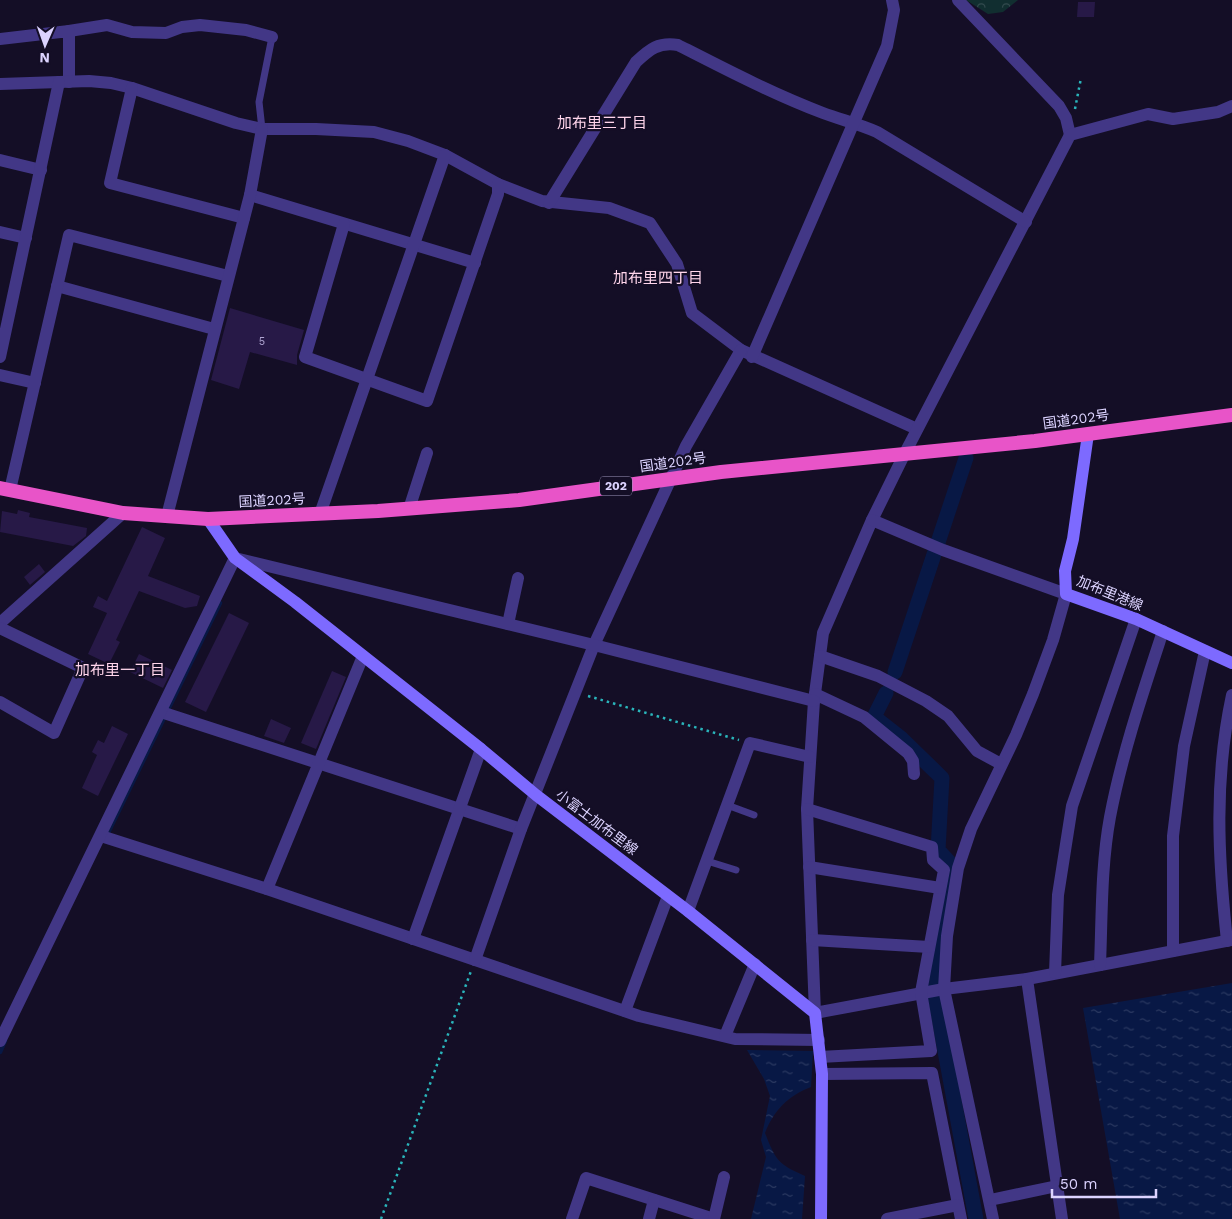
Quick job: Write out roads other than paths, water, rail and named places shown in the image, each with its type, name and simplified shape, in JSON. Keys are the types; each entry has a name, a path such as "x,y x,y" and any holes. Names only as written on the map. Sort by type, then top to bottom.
{"highway":[{"name":"国道202号","path":"5,489 123,512 208,519 409,509 519,500 721,472 904,455 1232,416"}],"main road":[{"name":"加布里港線","path":"1088,434 1073,539 1065,571 1066,594 1136,619 1232,663"},
{"name":"小富士加布里線","path":"208,519 235,558 363,656 536,795 688,911 815,1013"},
{"path":"815,1013 822,1074 821,1219"}],"street":[{"path":"752,357 887,46 894,10 892,0"},
{"path":"958,0 1059,106 1066,118 1070,135 904,455 872,520 823,633 815,698 807,809 815,1013 921,992 1027,979 1230,941 1219,860 1219,776 1232,695"},
{"path":"0,39 108,25 132,32 166,33 200,25 246,30 272,37"},
{"path":"0,358 6,304 26,238 41,170 64,82 69,31"},
{"path":"549,203 636,62 649,50 665,43 678,44 754,83 824,113 854,122 877,132 1026,222"},
{"path":"0,84 111,83 132,88 227,121 262,129 374,132 408,141 444,155 498,184 549,203 609,208 650,223 676,264 692,313 752,357 917,429"},
{"path":"132,88 110,183 244,218"},
{"path":"1070,135 1148,114 1173,119 1218,112 1232,106"},
{"path":"167,516 250,195 262,129"},
{"path":"320,514 444,155"},
{"path":"0,160 41,170"},
{"path":"344,224 305,357 428,401 498,194 498,184"},
{"path":"250,195 475,263"},
{"path":"0,232 26,238"},
{"path":"5,489 35,383 69,235 228,276"},
{"path":"57,286 214,329"},
{"path":"475,960 521,829 594,645 705,410 740,350"},
{"path":"0,375 35,383"},
{"path":"409,509 427,453"},
{"path":"0,623 123,512"},
{"path":"872,520 938,549 1066,594 1046,658 1016,735 971,829 958,868 947,936 944,989 993,1219"},
{"path":"0,1041 106,838 166,714 235,558 815,698 864,717 908,753 913,761 914,774"},
{"path":"508,624 518,578"},
{"path":"1055,973 1058,895 1072,806 1136,619"},
{"path":"0,628 83,668 54,733 0,702"},
{"path":"1100,965 1103,877 1110,818 1144,690 1163,631"},
{"path":"1173,952 1173,836 1184,746 1205,651"},
{"path":"267,889 363,656"},
{"path":"820,656 878,676 926,701 948,716 977,751 1002,764"},
{"path":"166,714 521,829"},
{"path":"688,911 750,743 810,757"},
{"path":"414,939 481,749"},
{"path":"807,809 932,847 933,860 944,870 921,992 931,1051 932,1073 961,1219"},
{"path":"106,838 267,889 625,1011 736,1038 819,1040"},
{"path":"809,867 940,888"},
{"path":"625,1011 668,896"},
{"path":"812,940 930,947"},
{"path":"725,1036 755,964"},
{"path":"1027,979 1062,1219"},
{"path":"820,1057 931,1051"},
{"path":"822,1074 932,1073"},
{"path":"572,1219 586,1178 714,1219 724,1177"},
{"path":"990,1200 1057,1186"},
{"path":"649,1219 654,1200"},
{"path":"887,1219 958,1205"}],"lane":[{"path":"262,129 259,116 260,96 272,37"},
{"path":"727,805 754,815"},
{"path":"707,861 736,870"}],"water":[{"path":"1232,983 1232,1219 1120,1219 1083,1008"},
{"path":"747,1050 813,1051 811,1087 789,1099 777,1111 765,1133 775,1156 783,1165 805,1176 802,1219 751,1219 766,1157 761,1140 770,1096 764,1079"}],"waterway":[{"path":"895,672 966,458"},
{"path":"106,837 220,603"},
{"path":"886,693 874,717 902,739 942,778 938,850 951,864 932,981 976,1219"},
{"path":"0,1052 5,1041"}],"district":[{"name":"加布里三丁目","path":"602,123"},
{"name":"加布里四丁目","path":"658,278"},
{"name":"加布里一丁目","path":"120,670"}]}
